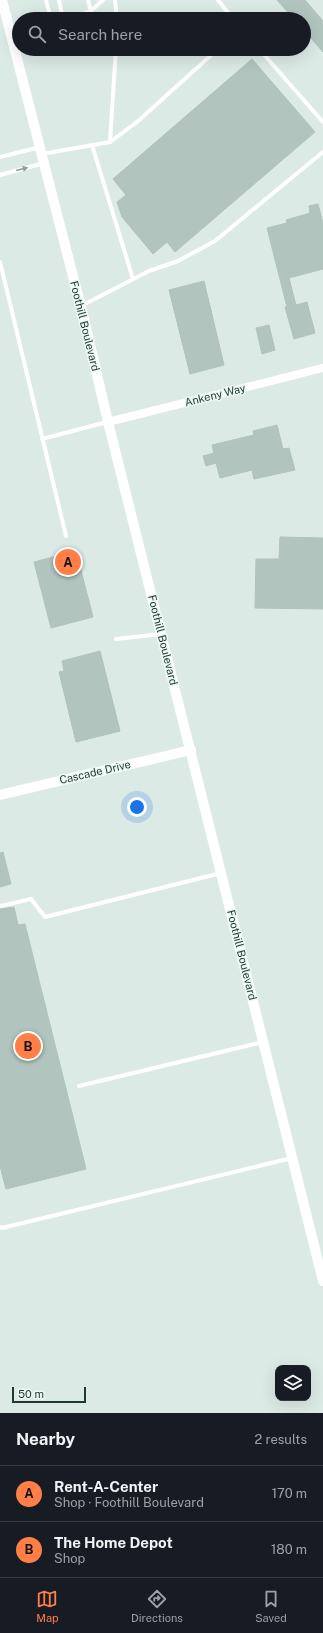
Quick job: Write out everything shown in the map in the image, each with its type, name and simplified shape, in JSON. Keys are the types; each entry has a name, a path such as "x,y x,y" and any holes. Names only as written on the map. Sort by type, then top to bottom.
{"street":[{"name":"Foothill Boulevard","path":"2,0 12,27"},
{"name":"Foothill Boulevard","path":"20,56 42,155 81,306 108,422 323,1281"},
{"name":"Ankeny Way","path":"108,422 323,368"},
{"name":"Cascade Drive","path":"0,795 191,750"}],"lane":[{"path":"46,0 49,12"},
{"path":"59,0 62,12"},
{"path":"88,0 91,11 103,0"},
{"path":"115,0 116,12"},
{"path":"218,0 227,12"},
{"path":"110,142 116,56"},
{"path":"0,158 42,155 110,142 137,122 210,56"},
{"path":"265,56 323,122"},
{"path":"92,145 133,279"},
{"path":"81,306 149,271 178,261 215,241 323,152"},
{"path":"0,175 42,155"},
{"path":"0,262 66,536"},
{"path":"42,439 108,422"},
{"path":"116,639 161,634"},
{"path":"0,906 30,898 45,917 221,872"},
{"path":"79,1086 263,1042"},
{"path":"0,1227 10,1226 292,1158"}],"building":[{"path":"277,0 305,0 323,21 323,52 311,38 311,12 288,12"},
{"path":"252,59 315,132 175,252 167,242 153,254 122,217 117,202 126,195 113,179"},
{"path":"318,204 323,223 323,269 289,278 296,305 307,302 315,333 294,339 267,228 287,223 286,220 310,213 309,206"},
{"path":"204,281 224,365 190,374 169,290"},
{"path":"269,325 275,350 262,354 256,328"},
{"path":"277,425 283,449 289,448 295,470 254,479 252,470 220,478 216,463 206,466 203,456 214,453 212,445 254,435 253,431"},
{"path":"280,537 323,538 323,609 255,608 256,559 279,559"},
{"path":"76,551 93,617 51,628 34,562"},
{"path":"100,651 120,731 76,742 59,672 64,671 62,661"},
{"path":"3,852 11,884 0,887 0,853"},
{"path":"14,907 18,925 25,924 86,1169 6,1189 0,1166 0,909"}],"place":[{"name":"Rent-A-Center","path":"68,562"},
{"name":"The Home Depot","path":"28,1046"}]}
